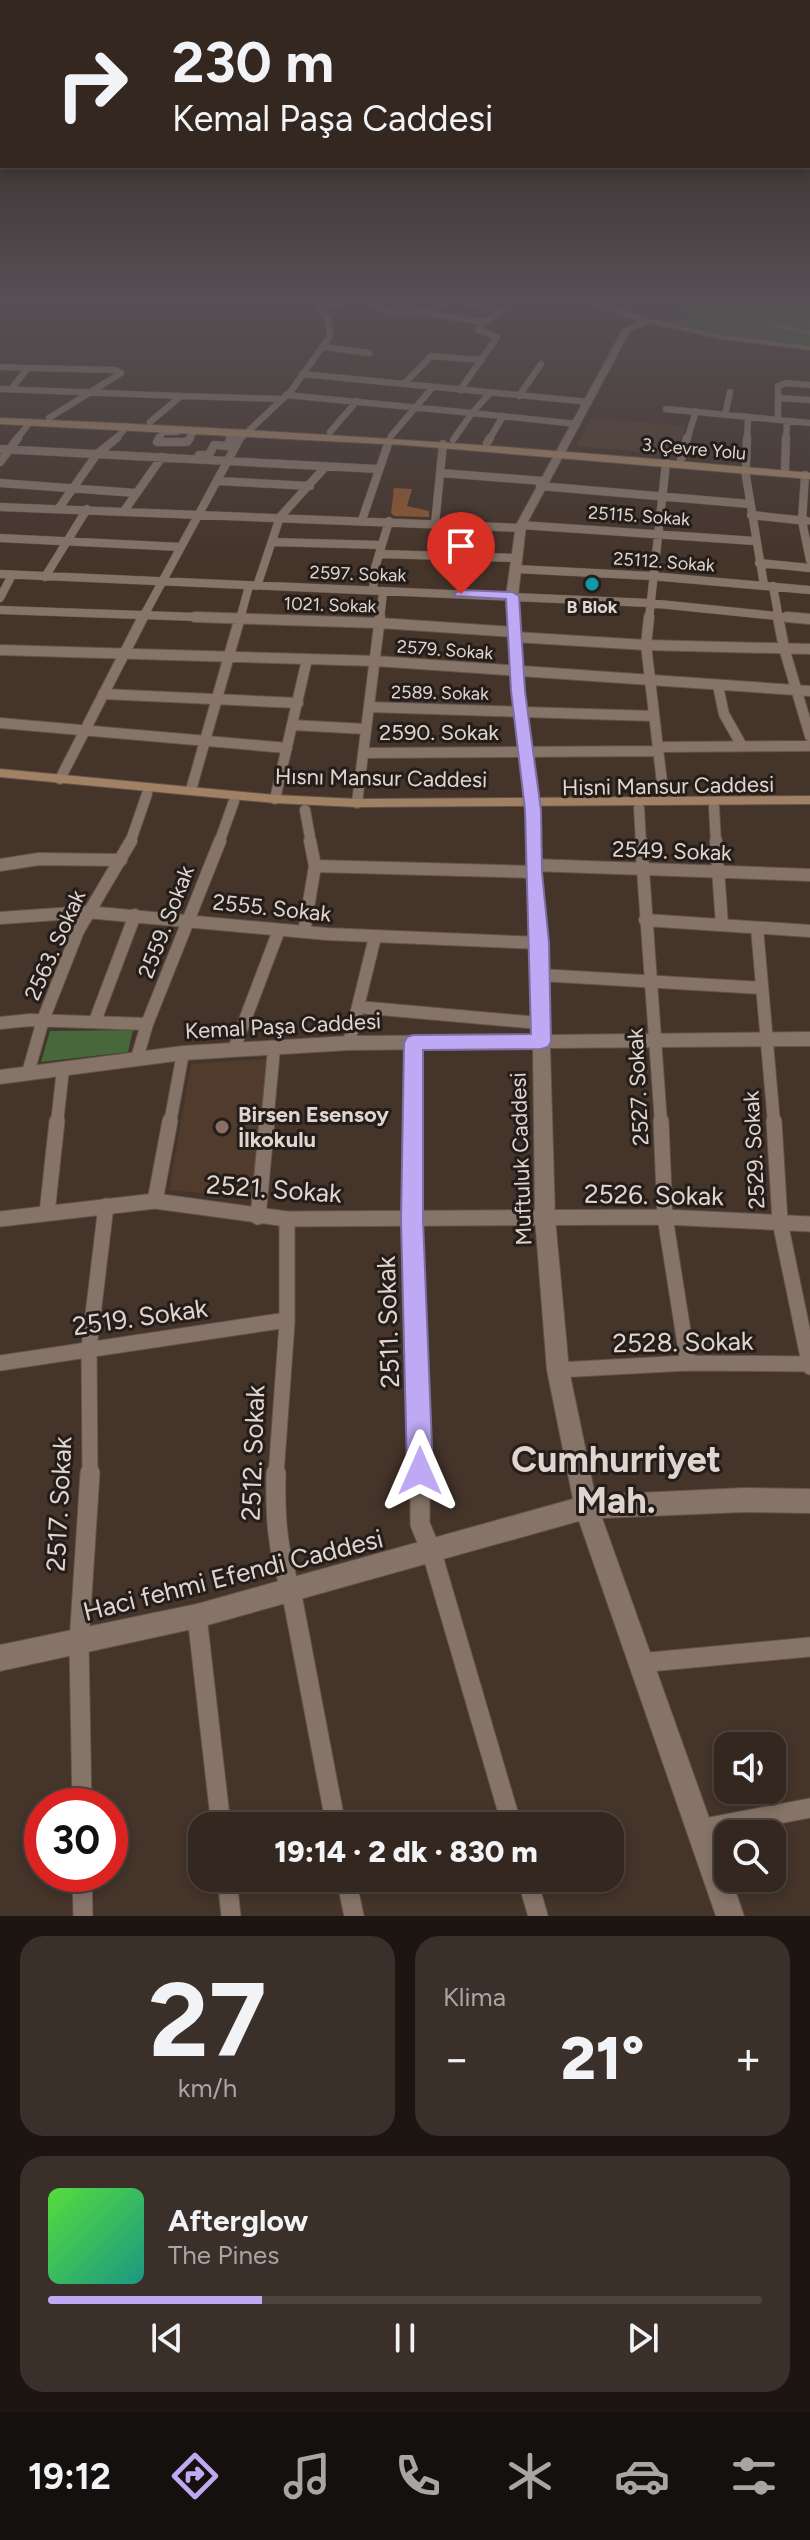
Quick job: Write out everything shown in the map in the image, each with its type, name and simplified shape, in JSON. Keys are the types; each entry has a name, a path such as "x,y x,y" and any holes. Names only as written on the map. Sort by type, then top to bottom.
{"main road":[{"name":"3. Çevre Yolu","path":"0,418 150,422 448,442 681,459 808,474"},
{"name":"3. Çevre Yolu","path":"0,418 30,422 330,432 390,438"},
{"name":"3. Çevre Yolu","path":"448,442 487,443 666,463 808,474"},
{"name":"Hısnı Mansur Caddesi","path":"0,773 275,799 357,803 533,806 664,800 810,800"},
{"name":"Hisni Mansur Caddesi","path":"0,783 234,801 305,810 533,806 810,807"}],"street":[{"path":"49,418 102,386"},
{"path":"60,779 160,583 242,435 252,429 293,386"},
{"path":"427,386 589,402"},
{"path":"460,390 463,386"},
{"path":"519,396 526,386"},
{"name":"Muftuluk Caddesi","path":"596,386 522,526 512,596 524,752 533,806 533,868 540,943 545,1218 558,1370 586,1507 730,1916"},
{"path":"780,386 785,469"},
{"path":"362,520 390,438 433,387"},
{"path":"0,389 357,401 577,424"},
{"path":"725,415 730,392"},
{"path":"435,524 448,442 490,393"},
{"path":"150,422 181,396"},
{"path":"779,398 810,400"},
{"path":"330,432 357,401"},
{"path":"666,409 810,423"},
{"path":"681,459 696,411"},
{"path":"487,443 503,416"},
{"path":"748,417 745,468 759,563 779,616 784,648 810,736"},
{"path":"0,462 4,450 30,422"},
{"path":"59,508 97,454 119,437 127,426"},
{"path":"4,450 162,457 191,456 209,455 214,445 227,446 233,435 193,433 187,442 164,443 157,454 191,456 230,460 378,469"},
{"path":"124,511 162,457"},
{"path":"664,800 646,645 666,463"},
{"path":"191,790 231,656 239,618 280,517 326,466"},
{"path":"441,473 750,504"},
{"path":"808,474 806,521 810,560"},
{"path":"218,481 310,486"},
{"path":"0,483 136,493"},
{"name":"25115. Sokak","path":"0,507 522,526 755,541"},
{"path":"45,577 65,540 87,509"},
{"path":"751,515 806,521"},
{"path":"357,803 380,623 380,550 389,521"},
{"path":"0,538 181,547"},
{"name":"25112. Sokak","path":"272,542 810,590"},
{"path":"759,563 810,568"},
{"name":"2597. Sokak","path":"0,574 649,603 810,619"},
{"path":"0,598 12,575"},
{"name":"1021. Sokak","path":"0,610 380,623 646,645 810,649"},
{"name":"2579. Sokak","path":"0,650 376,661 810,691"},
{"path":"275,799 307,659"},
{"path":"718,686 724,714 742,746"},
{"path":"103,694 298,703"},
{"name":"2589. Sokak","path":"369,707 653,716"},
{"path":"0,723 82,733 287,748"},
{"path":"292,725 366,729"},
{"name":"2590. Sokak","path":"364,753 810,746"},
{"name":"2563. Sokak","path":"28,1073 43,1020 87,912 121,860 147,794"},
{"name":"2559. Sokak","path":"137,1058 147,1024 191,919 234,801"},
{"path":"714,807 722,925"},
{"name":"2527. Sokak","path":"639,808 641,871 657,1042 665,1217 688,1363"},
{"path":"304,932 315,866 305,810"},
{"path":"0,865 39,859 121,860"},
{"name":"2549. Sokak","path":"315,866 810,875"},
{"name":"2555. Sokak","path":"0,918 87,912 375,937 540,943"},
{"path":"95,1021 135,915"},
{"path":"645,920 810,931"},
{"name":"2529. Sokak","path":"757,928 769,1040 780,1222 810,1366"},
{"path":"234,1049 279,930"},
{"path":"349,1043 375,937"},
{"path":"540,975 762,988"},
{"path":"358,1007 540,1033"},
{"path":"0,1023 43,1020 147,1024"},
{"name":"Kemal Paşa Caddesi","path":"0,1077 183,1053 349,1043 413,1043 540,1033 657,1042 810,1039"},
{"name":"2511. Sokak","path":"413,1043 412,1220 420,1418 420,1524 432,1553 508,1812"},
{"path":"258,1217 274,1049"},
{"path":"155,1201 183,1053"},
{"path":"47,1213 63,1069"},
{"name":"2521. Sokak","path":"0,1219 155,1201 287,1219 545,1218"},
{"name":"2517. Sokak","path":"82,1788 79,1643 91,1464 89,1348 106,1206"},
{"name":"2526. Sokak","path":"545,1218 665,1217 810,1224"},
{"name":"2512. Sokak","path":"287,1219 287,1320 275,1514 284,1577 291,1590 333,1812"},
{"name":"2519. Sokak","path":"0,1363 287,1320"},
{"name":"2528. Sokak","path":"558,1370 688,1363 810,1366"},
{"name":"Haci fehmi Efendi Caddesi","path":"0,1658 197,1616 432,1553 586,1507 810,1501"},
{"path":"197,1616 219,1812"},
{"path":"639,1663 810,1647"},
{"path":"699,1829 810,1808"},
{"path":"82,1892 83,1916"},
{"path":"228,1892 231,1916"},
{"path":"349,1892 354,1916"},
{"path":"531,1892 538,1916"}],"shaded area":[{"path":"591,418 686,426 674,455 576,446"},
{"name":"Birsen Esensoy İlkokulu","path":"276,1058 252,1198 169,1190 191,1064"}],"green space":[{"path":"133,1030 128,1052 41,1062 50,1031"}],"building":[{"path":"394,488 412,489 407,506 429,511 429,517 394,516 391,513"}],"place":[{"name":"B Blok","path":"592,584"},
{"name":"Birsen Esensoy İlkokulu","path":"222,1127"}],"district":[{"name":"Cumhurriyet Mah.","path":"616,1480"}],"route":[{"path":"420,1471 412,1220 413,1043 541,1042 540,943 533,872 533,810 518,691 512,596 461,594"}]}
